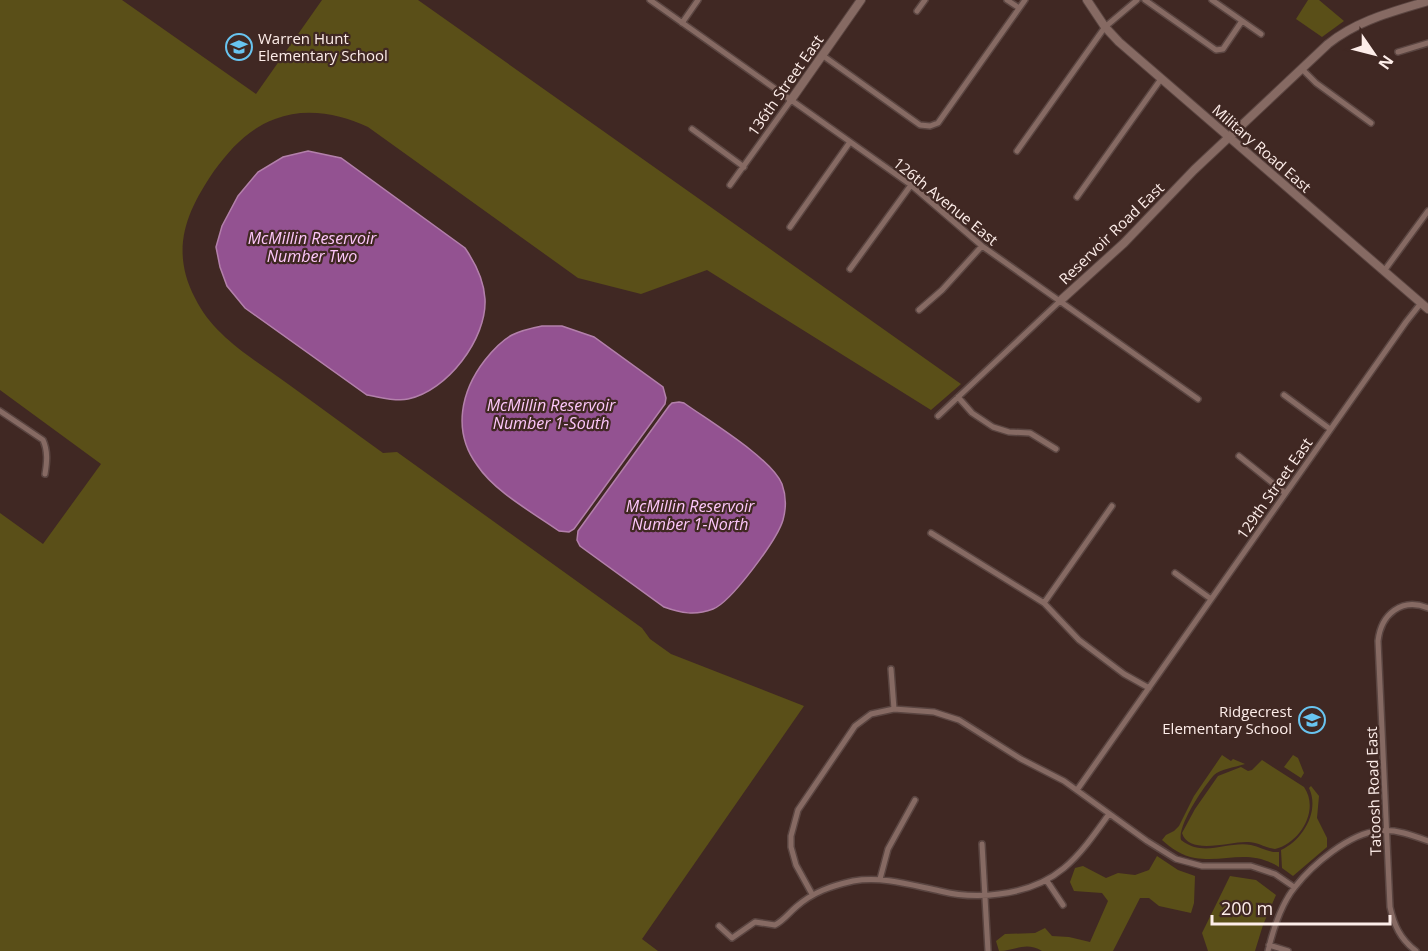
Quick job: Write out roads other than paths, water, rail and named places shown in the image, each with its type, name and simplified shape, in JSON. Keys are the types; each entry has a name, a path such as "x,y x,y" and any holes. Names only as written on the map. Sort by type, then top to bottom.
{"street":[{"name":"126th Avenue East","path":"650,0 911,185 982,246 1198,399"},
{"path":"682,23 698,0"},
{"name":"136th Street East","path":"730,185 861,0"},
{"path":"917,11 925,0"},
{"path":"1007,0 1019,8"},
{"path":"822,55 920,125 930,126 938,123 1025,0"},
{"name":"Military Road East","path":"1087,0 1105,27 1119,42 1425,306"},
{"path":"1017,151 1105,27 1137,0"},
{"path":"1145,0 1219,51 1223,49 1242,21"},
{"path":"1212,0 1262,34"},
{"name":"Reservoir Road East","path":"939,416 1130,237 1229,136 1328,44 1352,26 1427,3"},
{"path":"1398,52 1428,43"},
{"path":"1302,69 1316,83 1371,123"},
{"path":"1077,197 1161,79"},
{"path":"692,129 744,167"},
{"path":"790,227 850,142"},
{"path":"850,269 911,185"},
{"path":"1384,271 1428,211"},
{"path":"919,310 942,290 982,246"},
{"name":"129th Street East","path":"1077,790 1406,322 1425,306"},
{"path":"1284,395 1330,429"},
{"path":"958,397 972,413 993,427 1009,432 1030,433 1056,449"},
{"path":"0,411 43,440 47,460 45,474"},
{"path":"1239,456 1286,493"},
{"path":"1044,603 1112,506"},
{"path":"932,533 1044,603 1079,640 1125,675 1149,688"},
{"path":"1175,573 1211,599"},
{"name":"Tatoosh Road East","path":"1416,951 1405,942 1393,924 1390,907 1378,641 1383,622 1393,610 1404,605 1417,604 1428,608"},
{"path":"891,669 894,709"},
{"path":"812,894 796,865 791,847 790,836 798,810 855,726 871,714 894,709 934,712 959,720 1021,759 1057,777 1176,859 1202,866 1251,866 1275,874 1294,887"},
{"path":"880,879 888,849 915,800"},
{"path":"719,926 732,938 755,922 775,925 812,894 853,881 880,879 952,894 984,896 1015,892 1047,881 1067,866 1109,814"},
{"path":"1288,951 1269,948 1277,921 1294,887 1318,864 1345,844 1369,832 1386,830 1409,834 1428,841"},
{"path":"982,844 988,951"},
{"path":"1047,881 1063,905"}],"water":[{"name":"McMillin Reservoir Number Two","path":"308,151 341,158 465,248 476,266 485,299 484,314 479,330 462,361 437,386 423,394 398,400 367,395 245,308 227,286 216,247 222,226 238,196 258,172 283,157"},
{"name":"McMillin Reservoir Number 1-South","path":"542,326 562,326 594,337 663,387 666,398 665,404 574,529 569,532 559,531 515,501 485,475 469,452 462,425 465,398 485,360 497,346 512,335"},
{"name":"McMillin Reservoir Number 1-North","path":"679,402 684,403 723,430 766,463 782,484 785,497 784,516 779,529 752,569 721,604 713,609 694,613 664,607 580,546 577,540 578,531 669,406"}],"place":[{"name":"Warren Hunt Elementary School","path":"239,47"},
{"name":"Ridgecrest Elementary School","path":"1312,720"}]}
